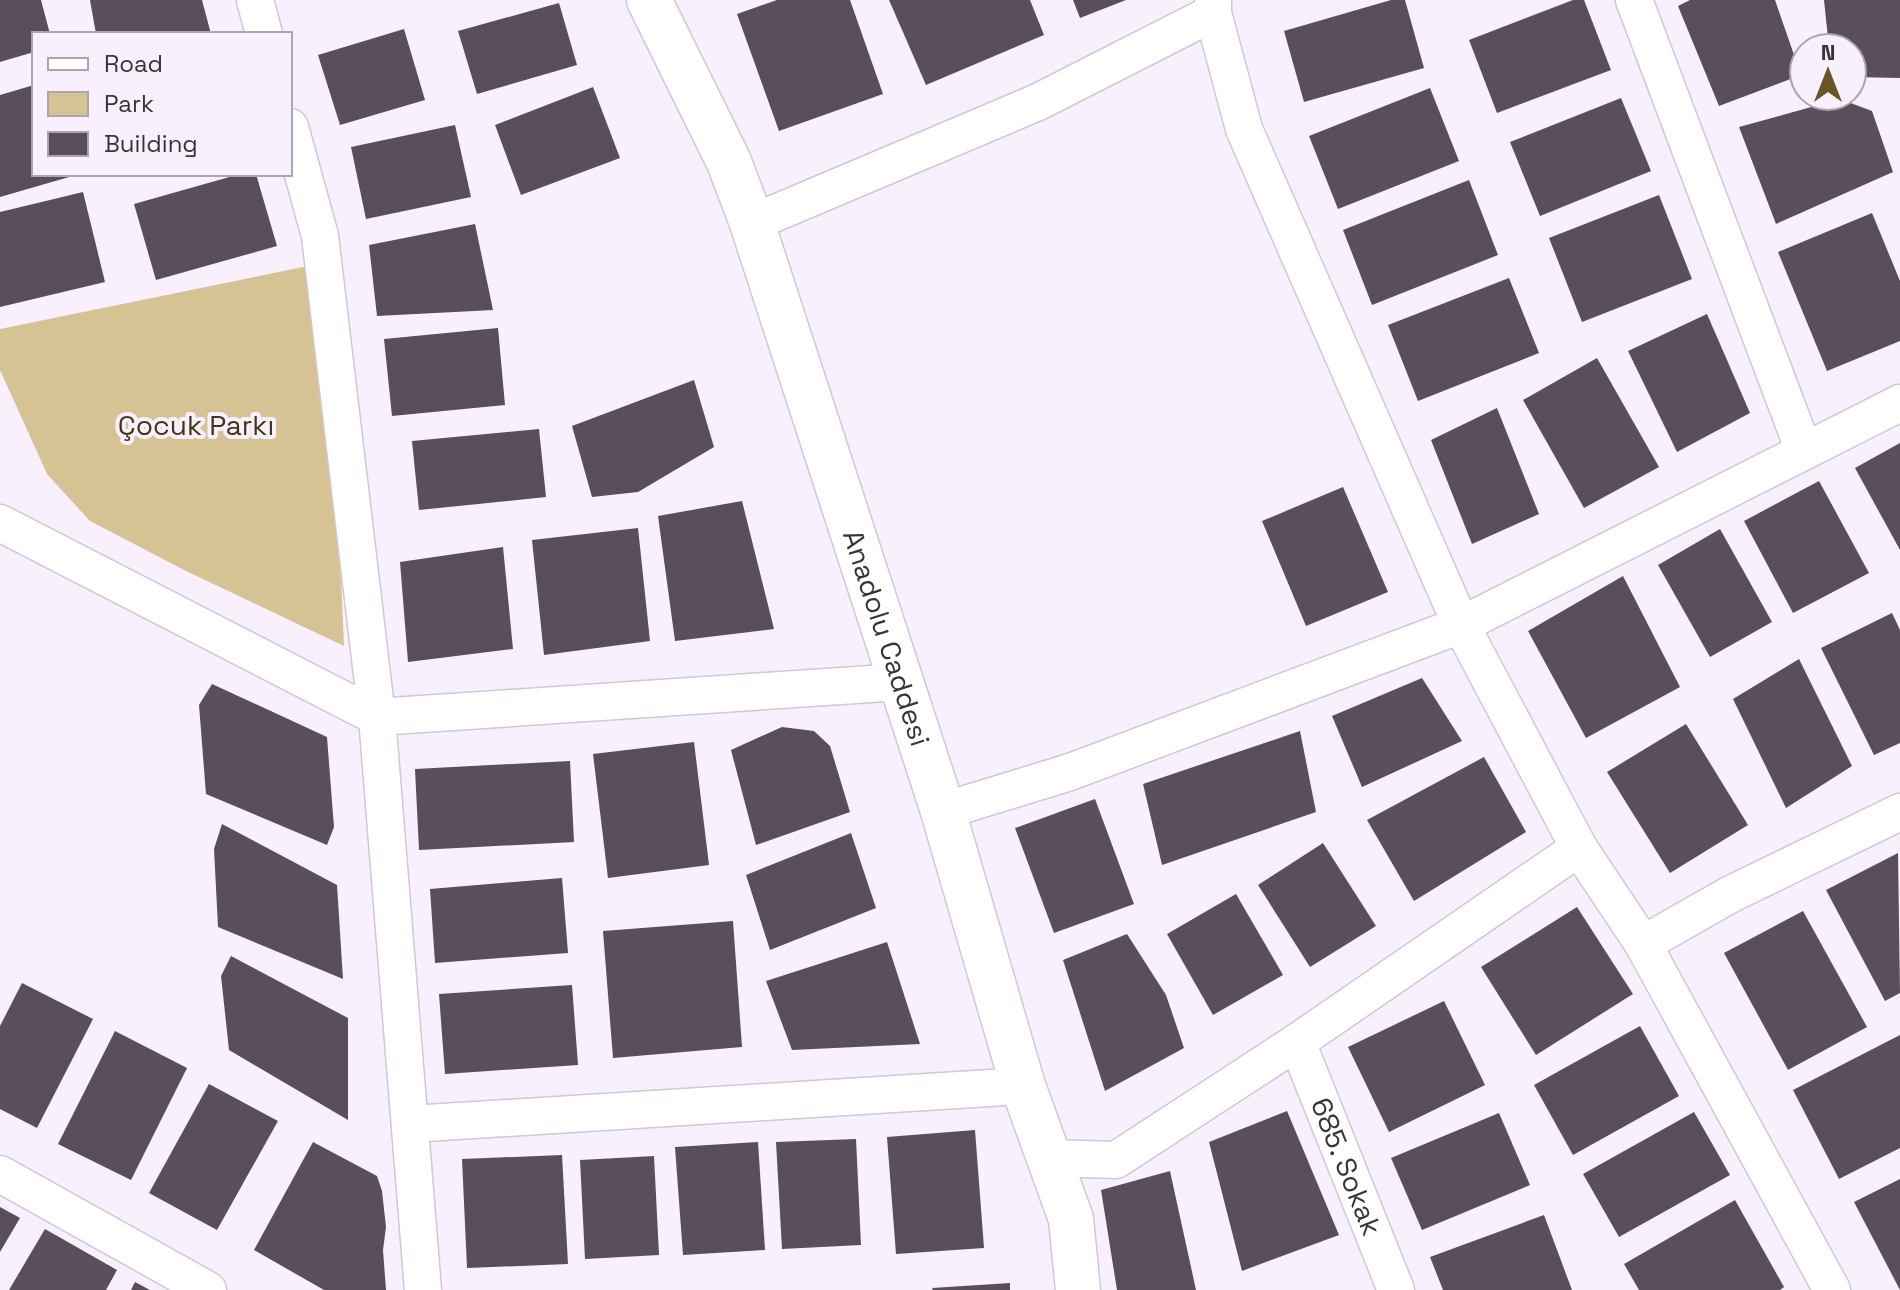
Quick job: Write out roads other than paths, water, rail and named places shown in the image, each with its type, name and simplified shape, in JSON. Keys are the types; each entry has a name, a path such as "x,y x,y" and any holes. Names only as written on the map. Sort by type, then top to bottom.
{"street":[{"path":"255,0 263,32"},
{"name":"Anadolu Caddesi","path":"649,0 729,162 752,223 943,811 1023,1086 1071,1219 1078,1290"},
{"path":"1634,0 1804,451"},
{"path":"752,223 1038,102 1213,6 1244,129 1461,625 1579,848 1643,944 1832,1290"},
{"path":"292,134 320,236 377,717 423,1290"},
{"path":"943,811 1070,772 1461,625 1900,403"},
{"path":"0,523 377,717 901,682"},
{"path":"1643,944 1731,894 1900,812"},
{"path":"1050,1158 1116,1160 1297,1042 1579,848"},
{"name":"685. Sokak","path":"1297,1042 1396,1290"},
{"path":"410,1124 1023,1086"},
{"path":"0,1174 208,1290"}],"park label":[{"name":"Çocuk Parkı","path":"196,425"}]}
